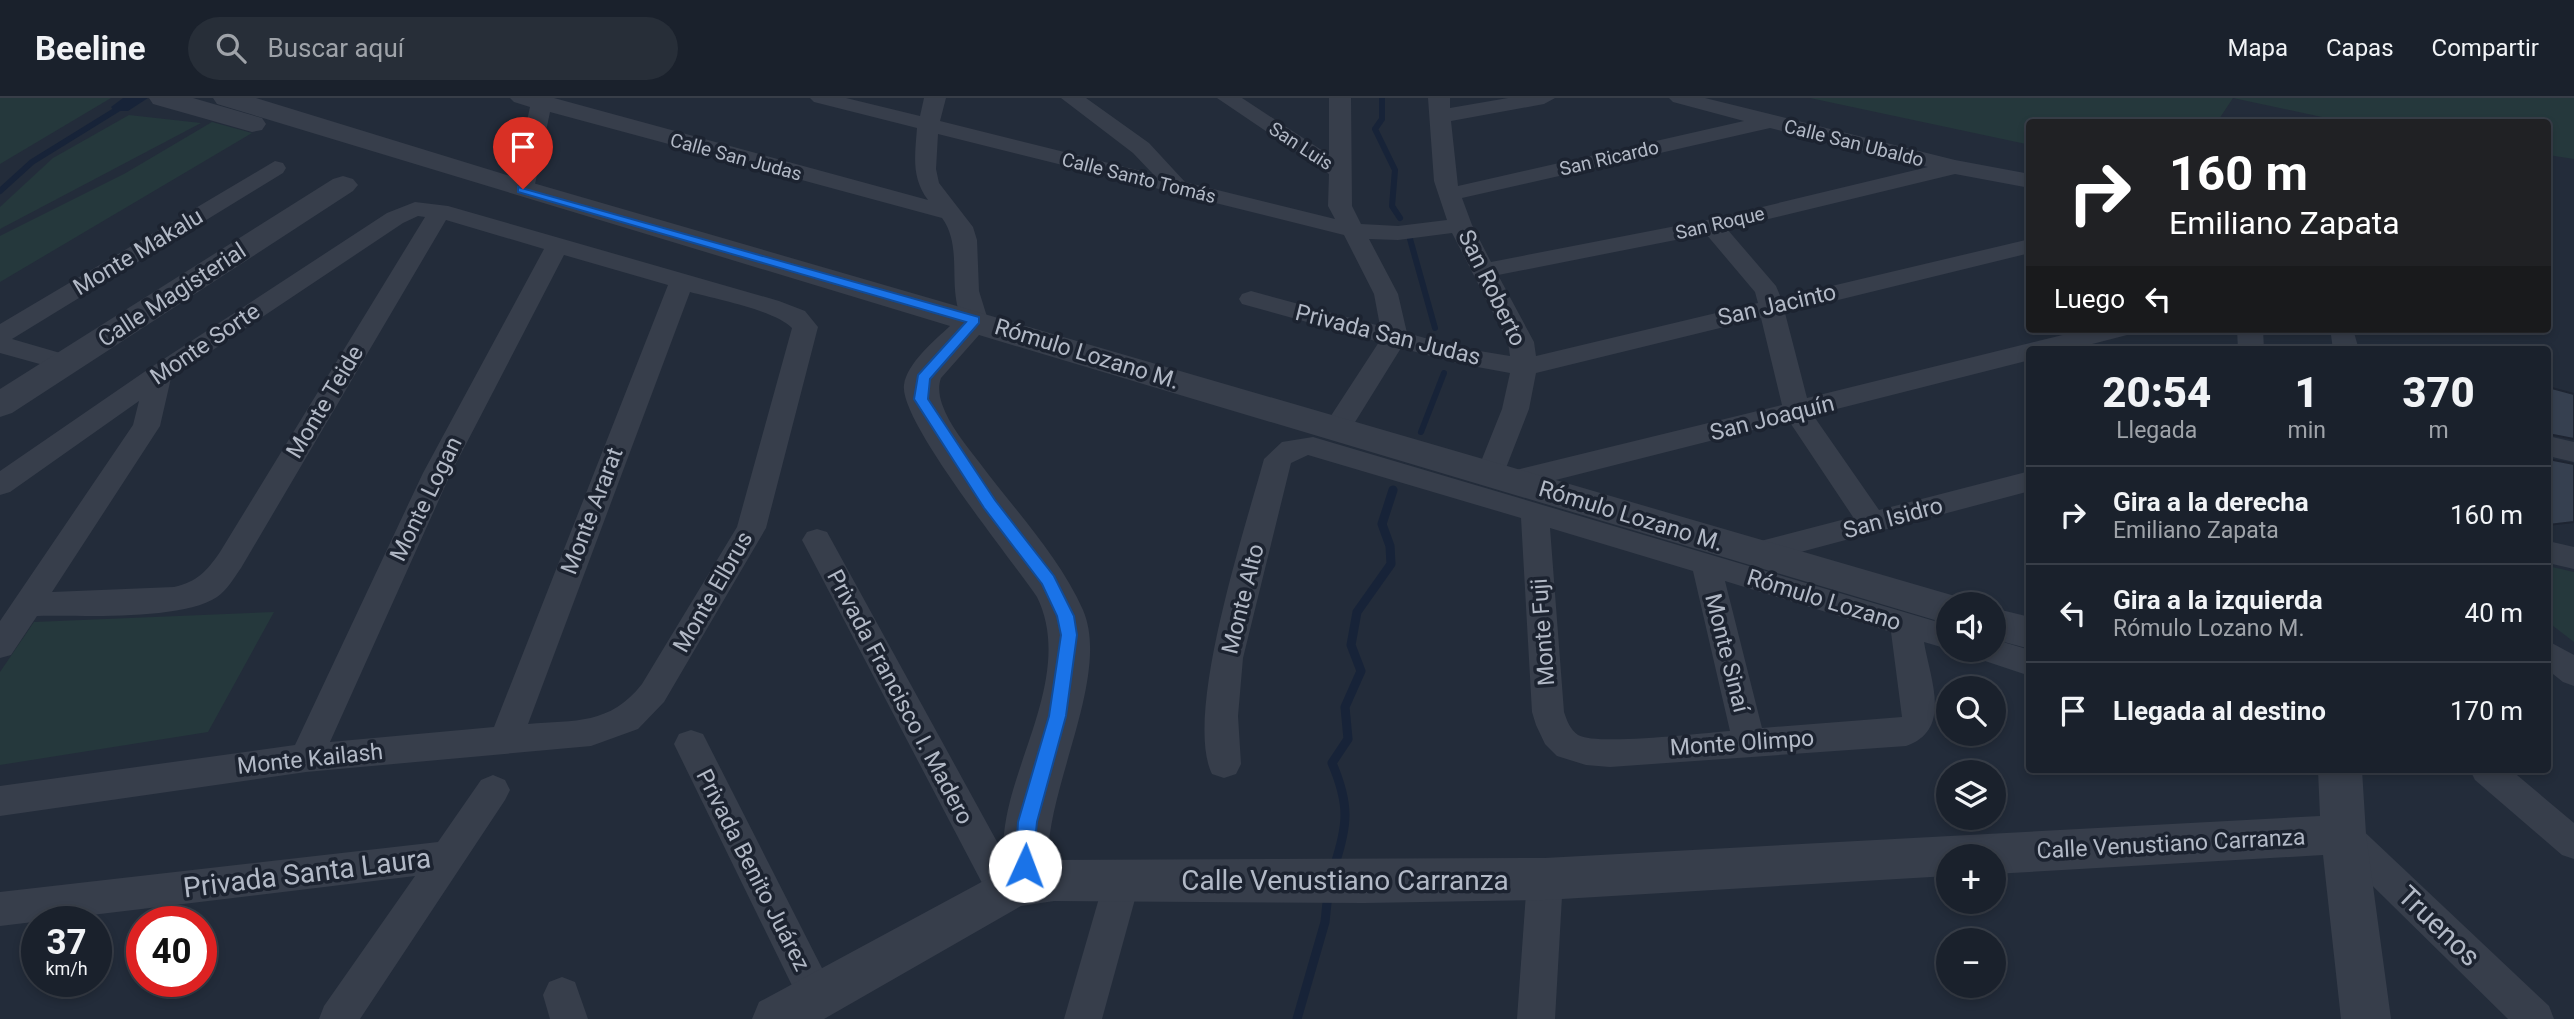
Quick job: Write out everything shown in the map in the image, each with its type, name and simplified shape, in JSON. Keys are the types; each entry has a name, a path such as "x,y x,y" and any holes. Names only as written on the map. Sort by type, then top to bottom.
{"street":[{"path":"163,98 385,155 966,329"},
{"name":"Calle Santo Tomás","path":"821,98 928,108 1177,187 1354,231 1398,233 1460,225"},
{"path":"1072,98 1141,148 1177,187"},
{"name":"San Luis","path":"1228,98 1339,171"},
{"path":"1337,428 1395,338 1386,294 1340,206 1340,98"},
{"path":"1440,107 1544,98"},
{"name":"Calle San Ubaldo","path":"1680,98 1766,122 1955,167 2026,180"},
{"name":"Rómulo Lozano M.","path":"245,100 385,155 523,189 966,329 1337,428 1936,606"},
{"path":"523,189 535,100"},
{"name":"Calle San Judas","path":"535,100 951,213"},
{"name":"San Roberto","path":"1440,107 1445,181 1452,194 1460,225 1521,342 1525,367 1523,386 1501,478"},
{"path":"928,108 925,148 928,184 961,227 965,240 967,291 966,329 923,378 921,399 989,504 1048,581 1065,616 1069,635 1058,716 1027,822 1015,887"},
{"name":"San Ricardo","path":"1452,194 1766,122"},
{"name":"San Roque","path":"1483,271 1712,226 1955,167"},
{"name":"Monte Makalu","path":"0,335 275,168"},
{"name":"Calle Magisterial","path":"7,393 65,363 343,185"},
{"path":"428,210 681,283"},
{"name":"Monte Sorte","path":"0,485 159,374 395,218 428,210"},
{"name":"Monte Teide","path":"29,604 176,598 205,590 218,576 250,527 428,210"},
{"path":"1712,226 1760,279 1770,306 1797,412 1873,523"},
{"name":"Monte Logan","path":"306,758 437,473 557,246"},
{"name":"San Jacinto","path":"1525,367 1770,306 2026,247"},
{"name":"Monte Elbrus","path":"621,725 635,715 653,694 727,574 751,528 804,341 803,322 770,307 681,283"},
{"name":"Monte Ararat","path":"506,739 681,283"},
{"name":"Privada San Judas","path":"1251,299 1461,356 1525,367"},
{"path":"2052,346 2102,333"},
{"path":"0,344 65,363"},
{"name":"San Joaquín","path":"1501,478 1797,412 2026,353"},
{"path":"0,646 146,426 159,374"},
{"name":"Rómulo Lozano","path":"1297,447 1319,447 1936,633"},
{"name":"Monte Alto","path":"1224,764 1222,716 1227,658 1278,459 1285,452 1297,447"},
{"path":"2551,447 2574,452"},
{"name":"San Isidro","path":"1755,553 2026,482"},
{"name":"Monte Fuji","path":"1535,514 1548,712 1558,738 1565,746"},
{"name":"Privada Francisco I. Madero","path":"817,540 1015,887"},
{"path":"2551,553 2574,558"},
{"name":"Monte Sinaí","path":"1706,564 1749,742"},
{"name":"Monte Olimpo","path":"1565,746 1579,751 1609,752 1896,734 1917,724 1919,700 1905,624"},
{"path":"2551,655 2574,673"},
{"name":"Monte Kailash","path":"0,801 306,758 592,732 621,725"},
{"name":"Privada Benito Juárez","path":"691,744 797,1007"},
{"path":"2340,773 2343,834 2366,1019"},
{"path":"2491,773 2574,844"},
{"path":"338,1019 493,790"},
{"name":"Calle Venustiano Carranza","path":"2006,853 2343,834"},
{"name":"Truenos","path":"2343,834 2535,1019"},
{"name":"Privada Santa Laura","path":"0,909 448,856"},
{"name":"Calle Venustiano Carranza","path":"797,1007 1015,887 1122,881 1364,883 1545,879 1936,857"},
{"path":"1536,1019 1545,879"},
{"path":"1083,1019 1122,881"}],"green space":[{"path":"0,98 111,98 0,164"},
{"path":"1810,98 2233,98 2219,119 2026,119 2026,144"},
{"path":"2233,98 2574,98 2574,159 2551,155 2551,119 2331,119"},
{"path":"129,115 201,123 0,229 0,207 53,158"},
{"path":"212,122 252,133 0,282 0,236 124,174"},
{"path":"2551,567 2574,572 2574,642 2551,624"},
{"path":"274,612 208,732 0,765 0,672 34,622"}],"building":[{"path":"2551,388 2574,394 2574,439 2551,435"},
{"path":"2551,460 2574,464 2574,522 2551,525"}],"waterway":[{"path":"121,107 138,98"},
{"path":"1382,98 1382,119 1375,129 1395,170 1392,206 1400,218"},
{"path":"0,191 32,162 121,107"},
{"path":"1410,239 1435,328"},
{"path":"1421,432 1444,373"},
{"path":"1334,867 1345,815 1342,791 1332,763 1348,739 1345,707 1361,671 1351,645 1357,612 1391,564 1390,546 1382,524 1393,490"},
{"path":"1297,1019 1325,922 1328,893"}],"route":[{"path":"523,189 975,320 923,378 921,399 989,504 1048,581 1060,601 1069,635 1058,716 1027,822 1025,866"}]}
